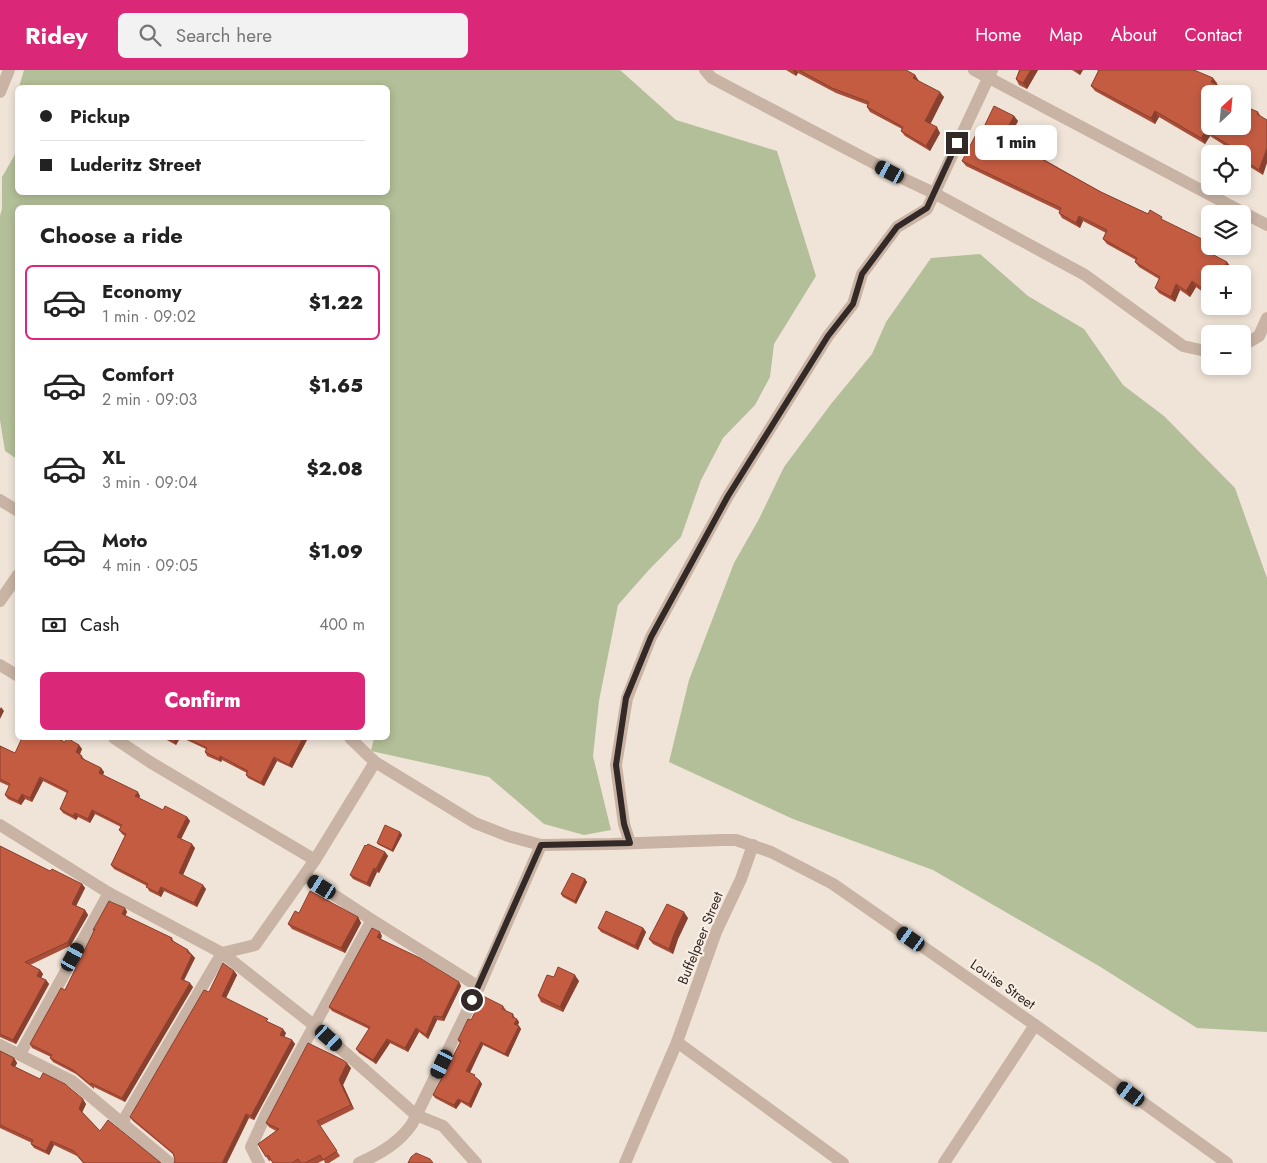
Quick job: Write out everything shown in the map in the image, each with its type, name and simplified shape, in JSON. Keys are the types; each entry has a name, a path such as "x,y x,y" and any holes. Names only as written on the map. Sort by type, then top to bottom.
{"street":[{"path":"0,92 9,70"},
{"path":"705,70 712,78 934,193 1085,275 1183,346 1201,350"},
{"path":"974,70 990,74 1267,225"},
{"path":"630,843 624,824 616,765 626,698 651,637 728,496 828,336 853,304 862,274 897,227 927,208 990,74"},
{"path":"1251,341 1259,336 1267,318"},
{"path":"0,500 15,509"},
{"path":"0,601 15,579"},
{"path":"0,665 15,674"},
{"path":"117,740 150,762 315,860"},
{"name":"Louise Street","path":"352,740 375,762 475,823 508,836 541,845 736,840 771,852 833,884 1226,1163"},
{"path":"122,1123 222,953 255,945 305,876 375,762"},
{"path":"1,829 109,893 222,953 315,1026 416,1115 443,1126 476,1163"},
{"path":"359,1163 375,1159 404,1136 412,1124 479,987 541,845"},
{"name":"Buffelpeer Street","path":"625,1163 676,1042 716,932 741,879 753,845"},
{"path":"305,876 479,987"},
{"path":"20,1054 109,893"},
{"path":"258,1163 251,1147 267,1112 372,920"},
{"path":"944,1163 1035,1026"},
{"path":"676,1042 842,1163"},
{"path":"0,1045 72,1081 170,1163"}],"green space":[{"path":"24,70 620,70 676,120 777,151 816,276 774,344 770,377 755,405 723,438 701,480 681,537 618,605 599,701 593,756 611,830 584,835 544,824 489,777 371,751 374,740 390,740 390,205 15,205 15,458 5,451 0,420 0,216 2,209 2,177 15,154 15,195 390,195 390,85 20,85"},
{"path":"980,254 1028,296 1084,329 1123,385 1164,416 1235,488 1267,578 1267,1032 1197,1028 1099,966 933,870 793,819 669,762 689,680 734,563 759,519 784,467 831,404 872,354 886,322 931,258"}],"building":[{"path":"799,70 906,70 915,75 913,78 940,92 925,121 937,127 926,146 901,131 903,127 867,107 869,102 832,88"},
{"path":"1020,70 1031,70 1023,83 1016,79"},
{"path":"1099,70 1194,70 1213,78 1211,82 1218,85 1201,85 1201,135 1203,135 1201,138 1155,111 1151,118 1091,86"},
{"path":"994,106 1014,116 1006,131 1031,144 1027,151 1101,192 1148,214 1150,210 1162,217 1161,219 1201,239 1201,255 1214,255 1227,262 1225,265 1201,265 1201,288 1192,281 1186,291 1176,284 1171,297 1155,288 1160,277 1135,262 1137,258 1103,239 1107,230 1079,216 1076,223 1059,213 1061,208 962,161 980,127 983,129"},
{"path":"1251,109 1267,120 1267,148 1259,170 1251,165 1251,145 1229,145 1212,135 1251,135"},
{"path":"21,740 60,740 65,742 66,740 70,740 79,745 76,752 82,756 81,758 101,768 99,773 138,792 135,796 163,810 165,806 187,817 177,837 192,844 179,873 203,885 194,903 161,887 158,893 146,887 148,884 111,865 126,834 119,830 122,825 92,810 88,819 75,813 73,816 60,809 68,791 40,777 30,798 22,794 18,801 5,795 10,784 0,779 0,746 15,753"},
{"path":"191,740 302,740 289,765 274,757 261,783 246,775 248,771 220,756 219,759 205,752 207,748"},
{"path":"385,825 400,832 392,850 377,843"},
{"path":"368,844 385,852 367,883 350,875 365,845"},
{"path":"0,846 50,871 52,869 82,884 72,904 85,910 68,942 25,962 40,970 37,976 46,980 13,1040 0,1034"},
{"path":"572,873 585,879 575,901 561,894"},
{"path":"310,891 358,917 341,948 288,924 295,911 299,913"},
{"path":"109,901 125,908 122,914 172,938 171,940 188,950 187,952 192,955 181,979 190,983 122,1098 91,1083 91,1085 73,1070 50,1058 52,1055 30,1044 61,988 65,990"},
{"path":"667,904 684,912 669,949 649,939"},
{"path":"606,911 643,928 635,946 598,928"},
{"path":"372,928 380,932 377,937 380,939 420,958 459,982 442,1017 434,1016 426,1035 416,1028 405,1048 387,1039 373,1060 356,1049 370,1027 329,1007"},
{"path":"223,963 234,971 222,996 268,1019 266,1021 283,1029 280,1035 292,1040 251,1116 246,1114 222,1163 174,1163 173,1153 130,1117 204,990 209,992"},
{"path":"558,967 575,975 560,1007 538,996 547,975 554,977"},
{"path":"483,996 503,1006 502,1009 513,1014 512,1017 517,1019 514,1024 519,1026 505,1054 481,1042 466,1071 475,1075 480,1081 469,1104 458,1099 454,1105 433,1095 461,1041 458,1040 468,1019 471,1020"},
{"path":"308,1043 347,1063 339,1080 351,1105 317,1121 337,1151 323,1160 320,1155 305,1163 301,1163 298,1159 292,1163 273,1163 268,1155 266,1157 258,1144 279,1129 266,1123"},
{"path":"0,1051 14,1058 11,1065 40,1079 43,1073 65,1084 83,1099 79,1109 100,1131 108,1120 161,1163 84,1163 74,1151 51,1141 46,1151 31,1144 33,1140 0,1125"},
{"path":"416,1153 430,1159 433,1163 408,1163"}],"route":[{"path":"472,1000 541,845 630,843 624,824 616,765 626,698 651,637 728,496 828,336 853,304 862,274 897,227 927,208 957,143"}]}
